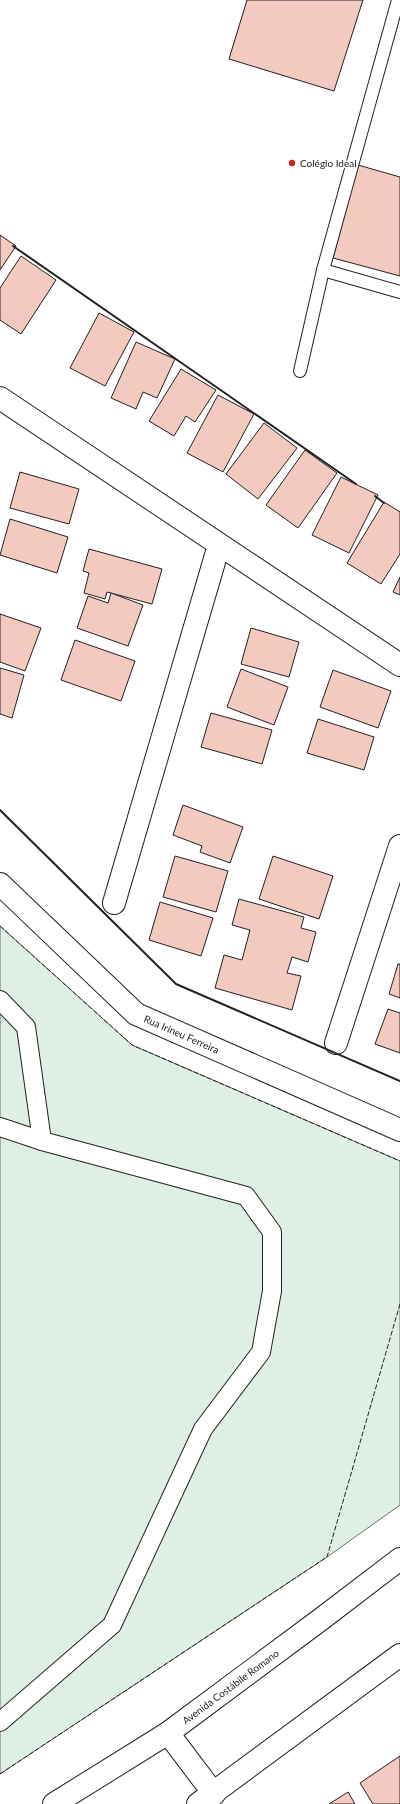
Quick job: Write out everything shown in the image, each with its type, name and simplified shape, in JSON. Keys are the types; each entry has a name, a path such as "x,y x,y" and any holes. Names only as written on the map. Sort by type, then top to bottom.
{"street":[{"path":"0,398 400,665"},
{"path":"114,903 219,545"},
{"path":"336,1043 400,846"},
{"name":"Rua Irineu Ferreira","path":"0,884 136,1014 400,1130"},
{"path":"0,1000 26,1027 42,1141"},
{"path":"0,1127 42,1141 246,1196 272,1232 272,1291 261,1352 203,1429 112,1625 0,1722"},
{"name":"Avenida Costábile Romano","path":"54,1804 168,1733 400,1559"},
{"path":"168,1733 206,1799 400,1655"}],"lane":[{"path":"300,371 323,270 398,0"},
{"path":"323,270 400,292"}],"green space":[{"path":"0,926 132,1045 400,1161 400,1505 327,1557 0,1774"}],"building":[{"path":"247,0 363,0 334,91 229,59"},
{"path":"358,165 400,177 400,276 333,258"},
{"path":"0,235 16,246 0,270"},
{"path":"21,256 56,280 21,334 0,320 0,288"},
{"path":"99,313 134,332 105,386 70,368"},
{"path":"136,342 175,359 157,398 143,392 136,409 111,398"},
{"path":"181,369 216,390 195,422 186,416 174,436 149,421"},
{"path":"218,395 254,414 223,472 187,453"},
{"path":"264,423 297,448 258,499 226,474"},
{"path":"305,450 337,473 298,528 266,505"},
{"path":"20,472 79,489 69,524 10,508"},
{"path":"341,477 378,495 349,553 312,535"},
{"path":"384,502 400,512 400,554 381,584 347,563"},
{"path":"10,519 68,537 57,573 0,555"},
{"path":"89,549 162,569 152,604 107,592 105,599 84,593 89,573 83,571"},
{"path":"400,577 400,595 393,592"},
{"path":"111,593 143,605 128,646 77,628 88,596 108,603"},
{"path":"0,614 41,628 25,671 0,662"},
{"path":"251,628 299,642 289,677 241,664"},
{"path":"75,640 135,661 121,701 61,680"},
{"path":"0,668 24,675 12,718 0,714"},
{"path":"241,669 288,687 274,725 227,707"},
{"path":"333,670 391,691 378,728 320,707"},
{"path":"211,713 272,730 262,764 201,747"},
{"path":"318,719 374,737 364,770 307,753"},
{"path":"183,805 243,827 230,863 200,852 202,846 173,835"},
{"path":"175,856 228,871 216,912 163,897"},
{"path":"273,856 333,876 319,919 259,899"},
{"path":"239,899 304,917 301,928 316,932 308,962 292,957 287,973 301,976 292,1010 215,988 224,955 242,960 250,930 232,925"},
{"path":"160,902 213,918 201,956 149,940"},
{"path":"398,964 400,964 400,998 389,994"},
{"path":"388,1009 400,1013 400,1053 375,1044"},
{"path":"400,1756 400,1804 373,1804 360,1783"},
{"path":"348,1792 355,1804 329,1804"}],"fence":[{"path":"0,926 132,1045 400,1161"},
{"path":"0,1774 327,1557 400,1304"}],"wall":[{"path":"13,246 356,484"},
{"path":"375,496 384,503"},
{"path":"0,810 176,984 400,1081"}],"place":[{"name":"Colégio Ideal","path":"292,163"}]}
